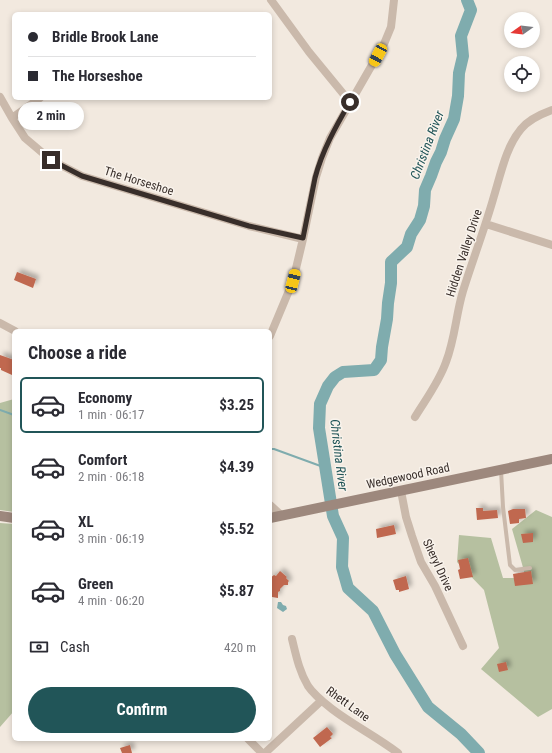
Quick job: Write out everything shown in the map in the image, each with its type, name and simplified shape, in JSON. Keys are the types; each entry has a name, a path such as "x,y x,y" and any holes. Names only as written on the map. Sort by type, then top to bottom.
{"street":[{"path":"271,0 309,52 350,102"},
{"path":"272,331 293,281 316,177 322,158 330,138 384,44 390,27 394,0"},
{"name":"The Horseshoe","path":"0,97 25,138 51,160 82,176 249,226 303,238"},
{"path":"12,118 37,100"},
{"name":"Hidden Valley Drive","path":"415,417 438,380 446,362 451,347 463,292 508,152 522,128 531,120 552,110"},
{"path":"486,224 552,245"},
{"path":"0,323 12,329"},
{"name":"Wedgewood Road","path":"272,517 552,459"},
{"name":"Sheryl Drive","path":"401,491 406,517 421,562 435,586 463,646"},
{"path":"272,506 281,515"},
{"path":"0,516 12,518"},
{"name":"Rhett Lane","path":"292,639 302,674 309,687 321,701 342,717 386,743 398,753"},
{"path":"250,741 263,753 321,701"}],"lane":[{"path":"501,470 503,507 510,565 515,570 530,568"}],"green space":[{"path":"12,400 12,512 0,510 0,403"},
{"path":"536,510 552,517 552,709 538,717 481,669 499,648 484,590 457,562 459,535 491,538 503,578 526,578 512,529"},
{"path":"0,523 12,524 12,713 0,727"}],"water":[{"path":"278,602 281,602 287,609 283,612 277,608"}],"building":[{"path":"17,272 36,279 33,288 14,280"},
{"path":"0,355 12,359 12,375 1,370"},
{"path":"476,508 483,508 483,511 497,510 498,518 477,520"},
{"path":"513,509 525,509 526,518 519,519 519,523 510,524 508,511"},
{"path":"394,525 396,534 377,538 376,529"},
{"path":"533,533 533,542 523,543 521,534"},
{"path":"468,558 473,577 460,579 458,560"},
{"path":"280,571 289,581 288,585 284,585 278,592 278,598 272,597 272,576 274,575 276,576"},
{"path":"531,571 533,584 515,586 513,574"},
{"path":"406,576 409,589 399,592 399,590 396,590 393,580"},
{"path":"506,662 508,670 499,672 497,664"},
{"path":"327,727 333,734 330,737 332,738 320,747 313,738"},
{"path":"130,745 132,753 122,753 120,748"}],"waterway":[{"name":"Christina River","path":"467,0 471,10 461,36 463,56 459,73 458,96 454,119 425,190 424,206 420,220 411,234 407,247 391,262 391,283 381,360 374,370 343,372 335,377 328,386 320,404 319,428 333,516 343,538 342,567 348,588 373,611 395,654 428,707 461,734 479,753"},
{"path":"0,410 12,414"},
{"path":"272,449 326,468"}],"route":[{"path":"51,160 82,176 249,226 303,238 316,177 322,158 330,138 350,102"}]}
